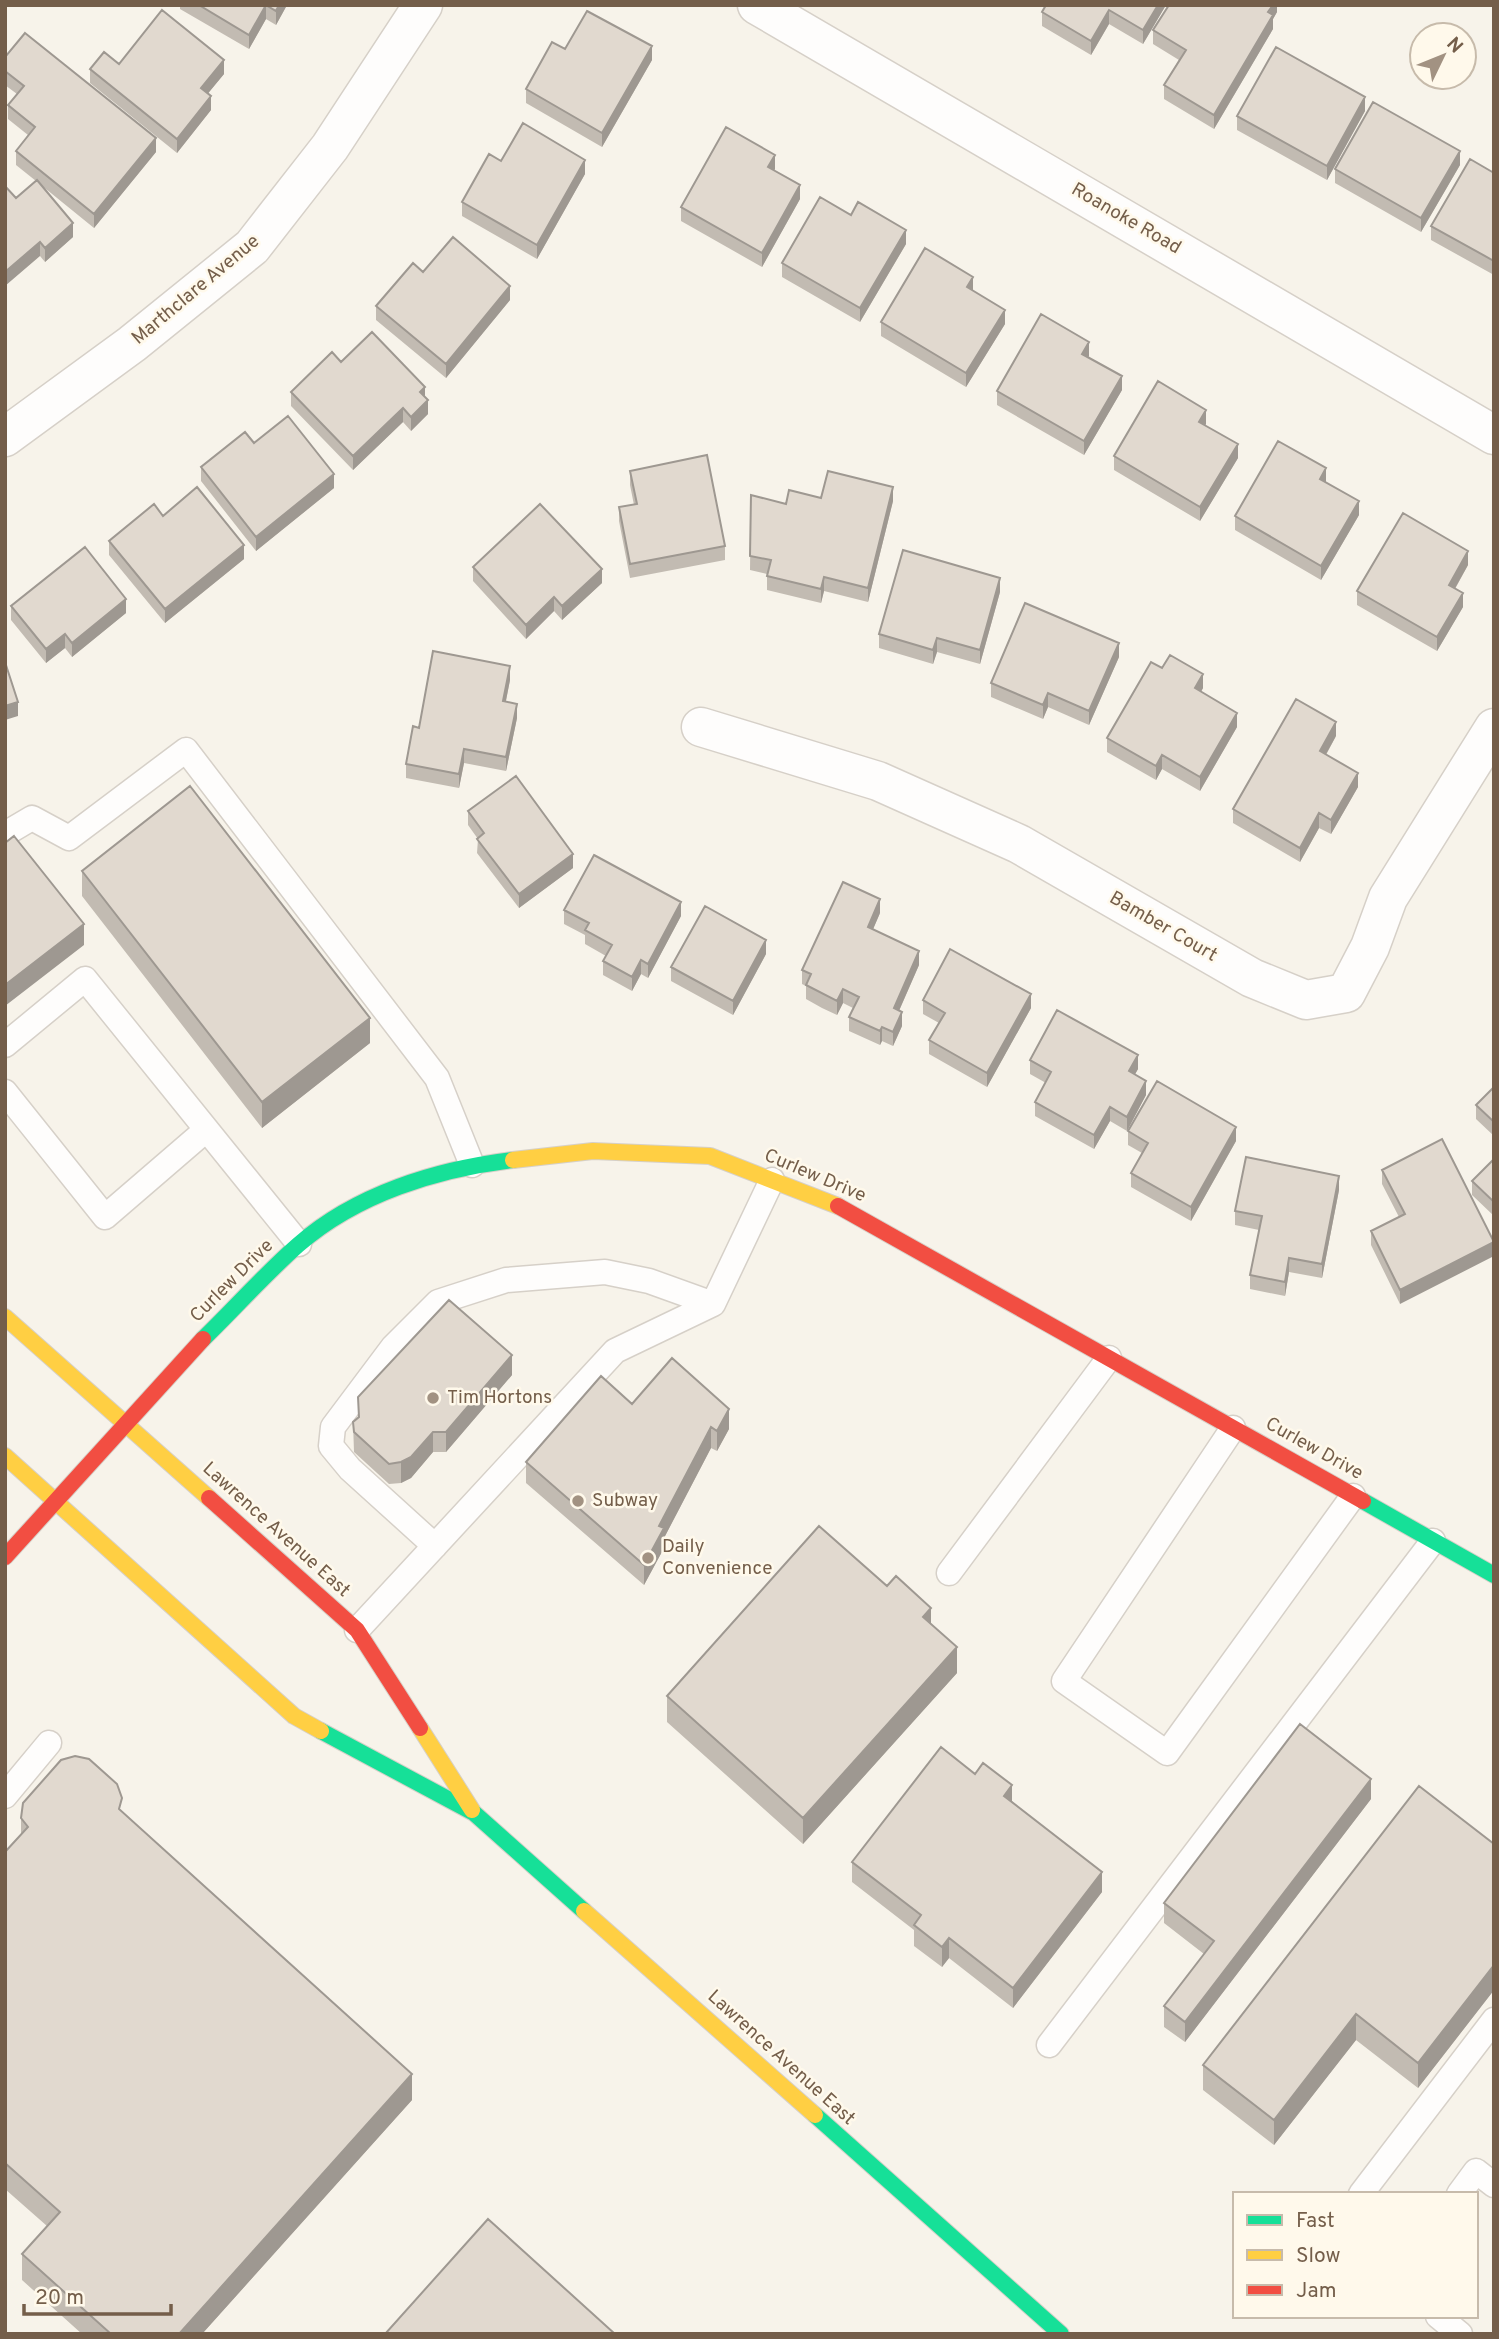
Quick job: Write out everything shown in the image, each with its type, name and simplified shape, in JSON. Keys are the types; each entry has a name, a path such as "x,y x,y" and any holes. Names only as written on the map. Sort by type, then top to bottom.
{"main road":[{"name":"Curlew Drive","path":"5,1557 202,1340 299,1244 339,1217 393,1188 472,1165 593,1151 710,1156 849,1211 1494,1575"},
{"name":"Lawrence Avenue East","path":"5,1317 357,1630 474,1813"},
{"name":"Lawrence Avenue East","path":"5,1456 294,1716 474,1813 1061,2334"}],"street":[{"name":"Marthclare Avenue","path":"5,437 132,344 252,247 330,147 423,5"},
{"name":"Roanoke Road","path":"757,5 1494,435"},
{"name":"Bamber Court","path":"701,727 878,781 1019,844 1252,978 1306,1000 1346,993 1370,947 1388,898 1494,728"}],"lane":[{"path":"5,834 32,818 69,838 186,750 437,1078 472,1165"},
{"path":"5,1045 85,979 299,1244"},
{"path":"5,1092 105,1217 206,1130"},
{"path":"357,1630 615,1351 713,1304 772,1180"},
{"path":"435,1546 351,1469 331,1446 333,1427 393,1347 438,1302 506,1280 605,1272 649,1281 713,1304"},
{"path":"949,1573 1108,1358"},
{"path":"1233,1428 1064,1681 1167,1753 1353,1496"},
{"path":"1049,2045 1433,1541"},
{"path":"5,1796 50,1743"},
{"path":"1363,2192 1494,2020"},
{"path":"1461,2192 1476,2172 1494,2185"},
{"path":"1440,2318 1460,2334"}],"building":[{"path":"199,5 266,5 249,35"},
{"path":"266,5 279,5 276,11"},
{"path":"1046,5 1158,5 1143,30 1109,10 1091,41 1042,12"},
{"path":"1169,5 1273,5 1268,12 1273,15 1214,115 1164,85 1186,50 1153,30"},
{"path":"162,10 224,60 201,88 211,96 177,139 90,69 104,52 119,64"},
{"path":"587,11 652,46 602,133 526,89 552,42 565,49"},
{"path":"25,33 156,138 94,214 16,151 35,127 8,105 24,86 5,71 5,57"},
{"path":"1276,47 1365,97 1327,166 1237,116"},
{"path":"1373,102 1460,151 1421,218 1335,169"},
{"path":"523,123 585,160 537,245 462,202 489,154 501,161"},
{"path":"726,127 775,155 768,167 800,185 762,253 681,207"},
{"path":"1470,159 1494,173 1494,261 1431,226"},
{"path":"37,180 73,223 45,248 40,242 5,272 5,186 16,198"},
{"path":"820,197 851,215 858,202 906,230 860,308 782,263"},
{"path":"453,237 510,286 446,364 376,306 413,263 423,272"},
{"path":"925,248 973,277 967,287 1005,310 966,373 881,322"},
{"path":"1041,314 1089,342 1082,354 1122,376 1084,441 997,391"},
{"path":"372,332 425,387 420,392 428,400 411,417 403,408 353,456 291,392 332,352 341,362"},
{"path":"1158,381 1206,410 1199,422 1238,444 1200,507 1114,456"},
{"path":"288,416 334,474 256,537 201,467 245,432 254,443"},
{"path":"1278,441 1326,468 1320,479 1359,501 1321,566 1235,516"},
{"path":"707,455 725,546 630,564 619,507 637,504 630,471"},
{"path":"828,471 893,487 868,588 824,577 821,589 767,576 771,560 750,556 751,495 786,504 789,490 821,498"},
{"path":"197,487 244,545 165,609 109,541 154,504 163,516"},
{"path":"540,504 602,569 562,606 554,597 526,625 473,567"},
{"path":"1403,513 1468,551 1449,585 1463,593 1437,637 1357,591"},
{"path":"85,547 126,599 72,643 65,634 46,649 11,606"},
{"path":"903,550 1000,578 980,650 937,638 933,650 879,634"},
{"path":"1025,603 1119,643 1089,711 1048,693 1043,705 991,683"},
{"path":"433,651 510,666 503,701 517,704 506,757 464,749 459,774 406,764 413,726 419,728"},
{"path":"1170,655 1203,674 1195,688 1237,713 1200,777 1162,755 1156,766 1107,738 1151,662 1162,668"},
{"path":"5,662 18,702 5,706"},
{"path":"1296,699 1336,722 1320,751 1358,773 1331,820 1319,813 1300,848 1233,809"},
{"path":"516,776 573,854 519,894 477,839 484,833 468,811"},
{"path":"190,786 370,1018 262,1102 82,871"},
{"path":"14,836 84,924 5,985 5,843"},
{"path":"594,855 681,902 648,964 641,960 632,977 603,961 612,945 585,930 589,923 564,910"},
{"path":"843,882 880,899 868,927 919,951 894,1008 902,1012 893,1032 882,1027 880,1031 849,1017 859,997 843,989 837,1001 806,985 811,974 802,970"},
{"path":"705,906 766,940 733,1001 671,967"},
{"path":"950,949 1031,994 987,1073 929,1040 945,1013 923,1000"},
{"path":"1057,1010 1138,1055 1129,1071 1146,1081 1127,1117 1110,1107 1094,1135 1035,1102 1051,1072 1030,1060"},
{"path":"1157,1081 1236,1127 1191,1207 1131,1173 1148,1143 1128,1131"},
{"path":"1494,1087 1494,1122 1476,1105"},
{"path":"1442,1139 1494,1242 1400,1290 1371,1231 1405,1214 1382,1170"},
{"path":"1246,1157 1339,1176 1322,1264 1289,1258 1285,1282 1250,1275 1262,1216 1235,1211"},
{"path":"1494,1159 1494,1202 1472,1181"},
{"name":"Tim Hortons","path":"449,1300 512,1355 446,1432 433,1432 411,1457 389,1464 354,1432 353,1422 359,1417 358,1397"},
{"path":"672,1358 729,1409 717,1431 711,1427 659,1526 664,1528 644,1565 526,1462 601,1376 632,1404"},
{"path":"819,1526 887,1586 896,1576 931,1608 923,1617 957,1647 803,1818 667,1696"},
{"path":"1300,1724 1371,1779 1185,2022 1164,2006 1214,1941 1164,1903"},
{"path":"941,1747 975,1774 983,1763 1012,1785 1004,1796 1102,1872 1013,1988 949,1938 942,1947 914,1925 921,1915 852,1862"},
{"path":"75,1756 89,1759 117,1784 122,1798 119,1809 412,2074 179,2334 111,2334 22,2254 60,2212 5,2163 5,1852 28,1827 21,1818 23,1803 61,1760"},
{"path":"1419,1786 1494,1844 1494,1965 1418,2063 1356,2014 1274,2120 1203,2065"},
{"path":"488,2219 615,2334 385,2334"}],"traffic: fast":[{"path":"203,1339 298,1245 345,1211 427,1177 513,1160"},
{"path":"1363,1501 1494,1575"},
{"path":"321,1731 474,1813 584,1911"},
{"path":"815,2115 1061,2334"}],"traffic: slow":[{"path":"513,1160 593,1151 710,1156 838,1206"},
{"path":"5,1317 209,1498"},
{"path":"5,1456 294,1716 321,1731"},
{"path":"420,1728 472,1810"},
{"path":"584,1911 815,2115"}],"traffic: jam":[{"path":"838,1206 1363,1501"},
{"path":"5,1557 203,1339"},
{"path":"209,1498 357,1630 420,1728"}],"place":[{"name":"Tim Hortons","path":"433,1398"},
{"name":"Subway","path":"578,1501"},
{"name":"Daily Convenience","path":"648,1558"}]}
